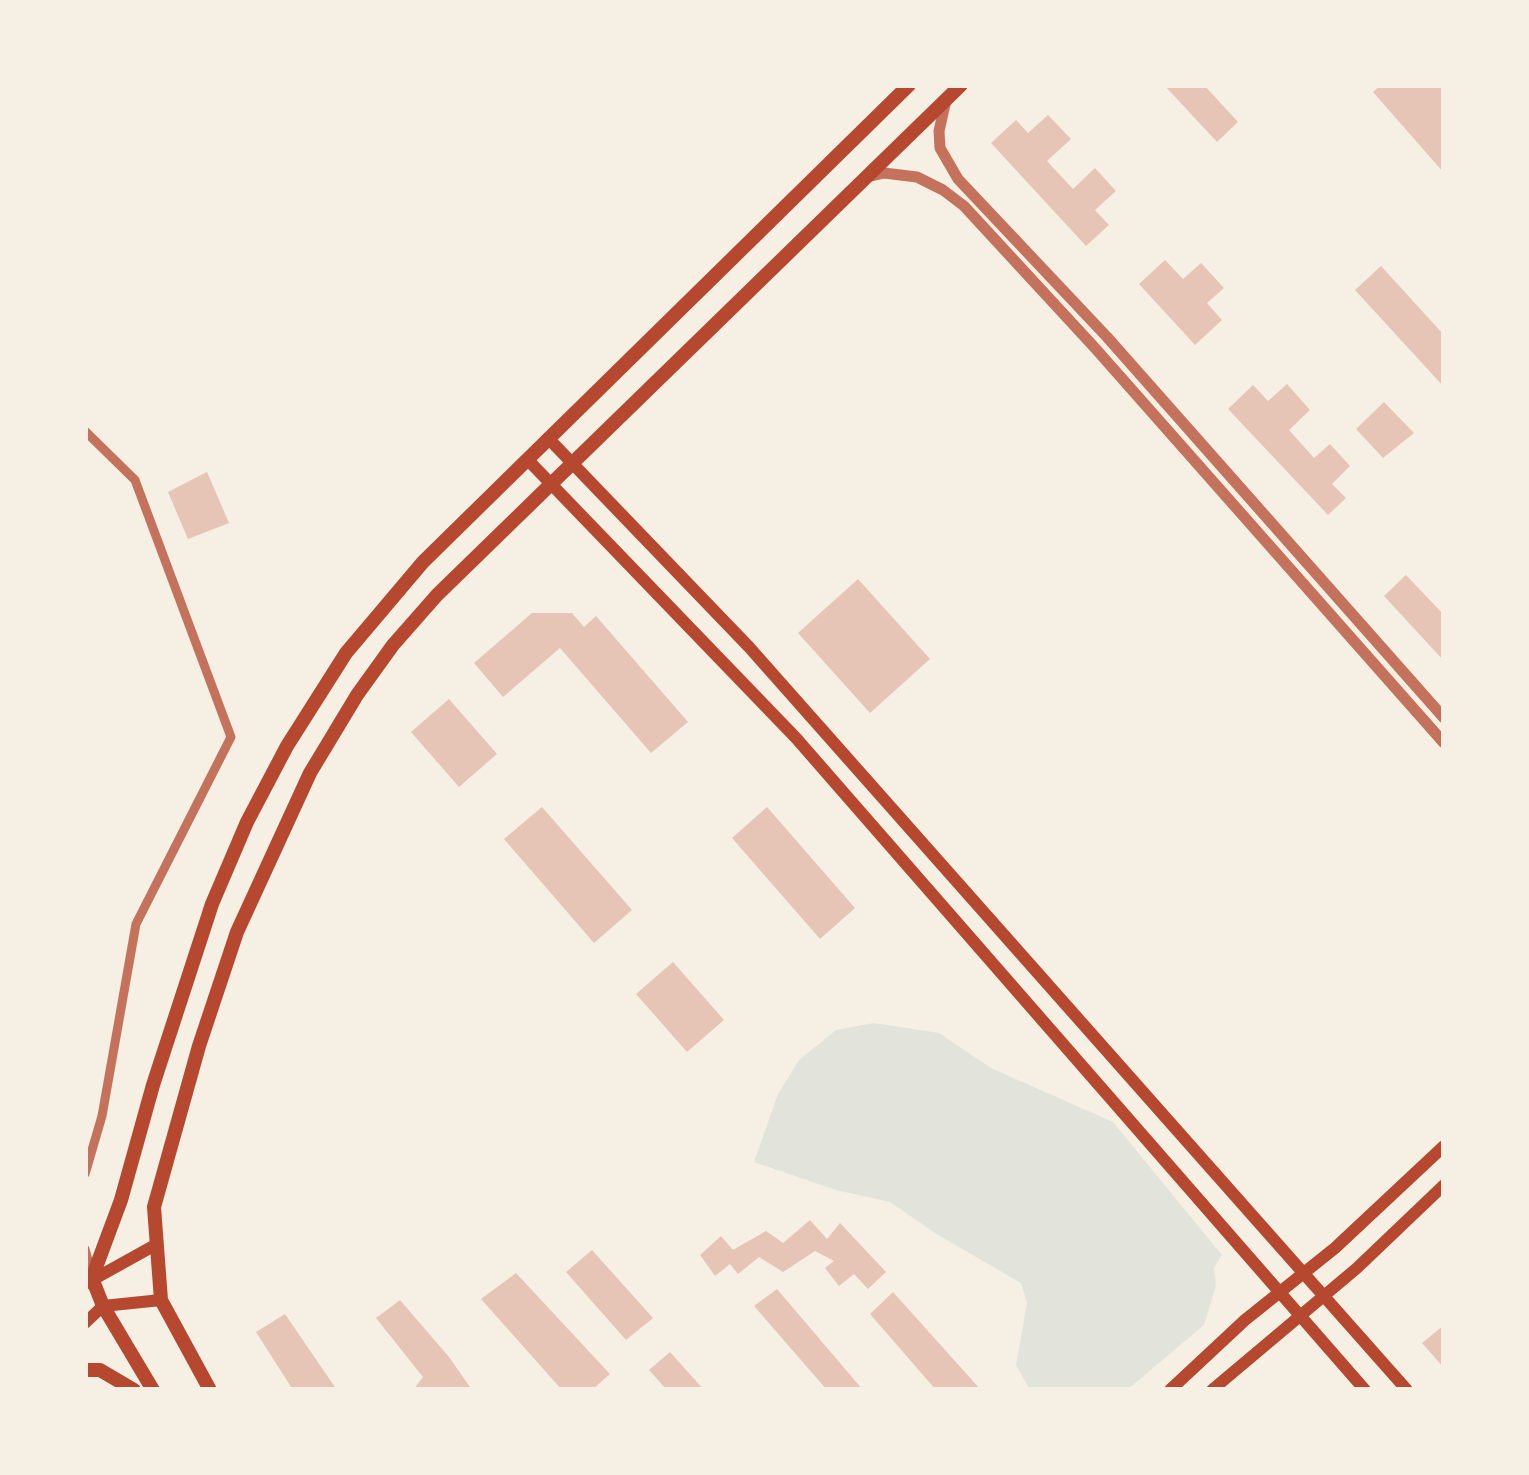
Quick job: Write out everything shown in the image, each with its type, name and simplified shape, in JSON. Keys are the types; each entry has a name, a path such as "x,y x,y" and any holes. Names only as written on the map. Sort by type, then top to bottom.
{"main road":[{"path":"89,1281 121,1200 153,1085 212,904 247,822 320,690 382,608 423,562 905,85"},
{"path":"210,1390 161,1300 154,1206 199,1046 237,932 310,773 393,644 436,595 961,85"},
{"path":"548,438 749,647 1407,1390"},
{"path":"527,459 796,738 1365,1390"},
{"path":"1170,1390 1335,1248 1444,1146"},
{"path":"1212,1390 1357,1268 1444,1185"},
{"path":"89,1281 157,1244"},
{"path":"89,1281 153,1390"},
{"path":"85,1323 103,1306 161,1300"},
{"path":"85,1370 100,1370 134,1390"}],"street":[{"path":"947,98 938,130 940,148 958,178 1107,338 1444,718"},
{"path":"863,178 884,173 916,177 964,206 1108,362 1444,742"},
{"path":"85,431 136,480 231,737 136,924 102,1116 85,1174"},
{"path":"85,1249 89,1281"}],"shaded area":[{"path":"874,1023 939,1033 991,1068 1113,1122 1222,1255 1214,1268 1216,1286 1204,1325 1127,1390 1030,1390 1016,1365 1027,1303 1021,1283 890,1202 836,1190 754,1162 778,1094 799,1060 836,1030"}],"building":[{"path":"1164,85 1204,85 1238,122 1217,142"},
{"path":"1381,85 1444,85 1444,173 1373,92"},
{"path":"1048,115 1071,139 1047,161 1073,189 1095,168 1116,191 1095,210 1109,225 1086,246 991,143 1016,120 1028,133"},
{"path":"1165,260 1183,279 1201,263 1224,288 1207,303 1222,320 1195,345 1139,284"},
{"path":"1381,266 1444,335 1444,387 1355,290"},
{"path":"1287,384 1310,410 1289,430 1314,458 1330,444 1350,466 1332,484 1346,498 1328,515 1228,409 1253,385 1268,401"},
{"path":"1384,402 1414,433 1383,458 1356,429"},
{"path":"207,472 229,523 188,539 168,492"},
{"path":"1406,575 1444,615 1444,661 1384,596"},
{"path":"858,579 930,659 870,713 798,633"},
{"path":"532,613 572,613 584,627 596,616 688,722 651,753 560,648 503,697 474,663"},
{"path":"449,699 497,754 459,787 411,732"},
{"path":"542,807 632,910 594,943 504,839"},
{"path":"767,807 855,908 820,939 732,838"},
{"path":"673,962 724,1020 687,1052 636,994"},
{"path":"810,1220 827,1239 840,1223 886,1272 868,1289 854,1274 839,1286 825,1268 834,1261 815,1251 783,1272 759,1257 738,1274 730,1264 715,1276 700,1255 721,1236 733,1250 766,1231 783,1243"},
{"path":"592,1250 653,1318 626,1340 566,1272"},
{"path":"516,1273 610,1374 592,1390 562,1390 481,1299"},
{"path":"777,1289 863,1390 827,1390 754,1306"},
{"path":"893,1292 981,1390 936,1390 870,1314"},
{"path":"400,1300 472,1390 413,1390 423,1377 376,1318"},
{"path":"285,1314 337,1390 293,1390 256,1332"},
{"path":"1444,1325 1444,1368 1422,1343"},
{"path":"670,1352 704,1390 667,1390 649,1370"}]}
